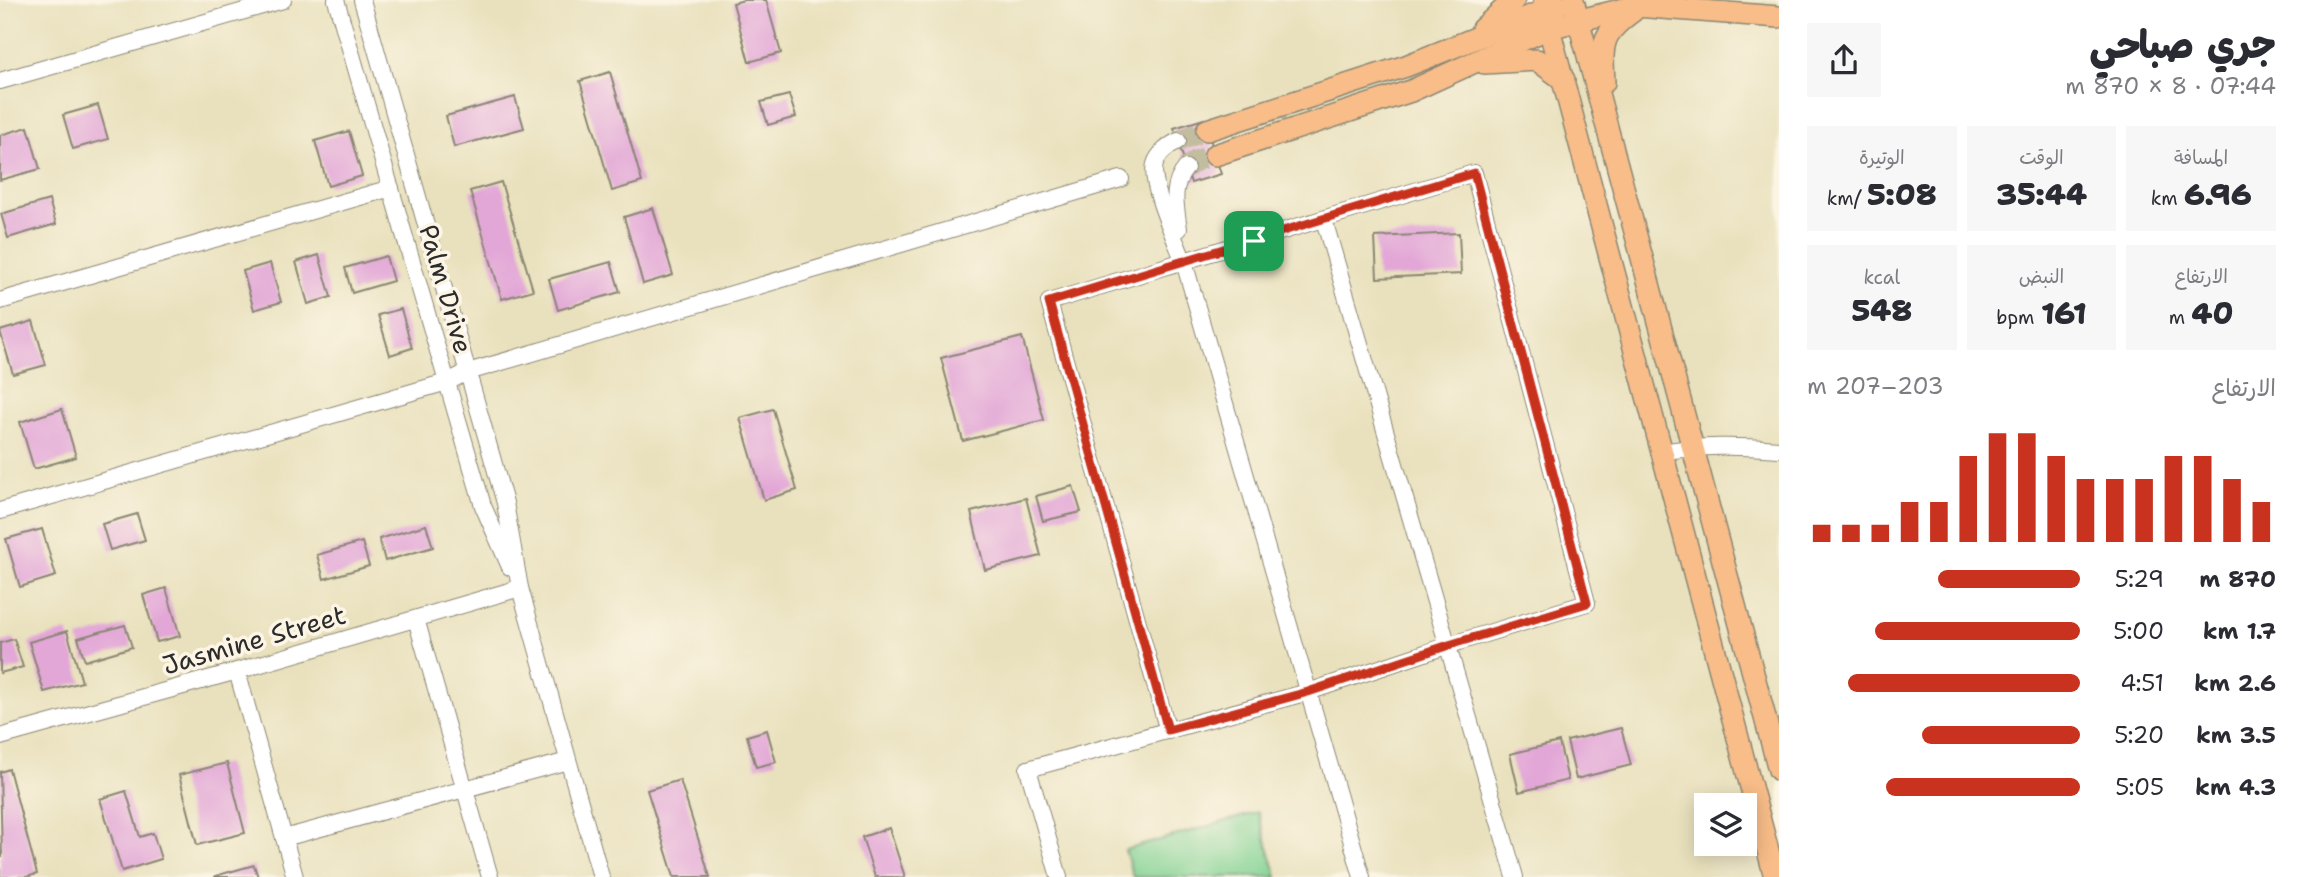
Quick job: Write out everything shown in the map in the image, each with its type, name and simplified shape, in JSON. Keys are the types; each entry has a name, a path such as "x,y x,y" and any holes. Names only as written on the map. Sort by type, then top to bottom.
{"main road":[{"path":"1468,40 1514,0"},
{"path":"1575,5 1779,770"},
{"path":"1207,130 1406,66 1468,40 1575,5 1640,6 1779,17"},
{"path":"1607,129 1602,49 1612,26 1640,6"},
{"path":"1215,155 1411,91 1471,64 1547,12"},
{"path":"1547,12 1775,877"},
{"path":"1471,64 1536,60 1564,80"}],"street":[{"path":"0,81 283,0"},
{"name":"Palm Drive","path":"336,0 483,506 520,588"},
{"name":"Palm Drive","path":"362,0 505,503 520,588 601,877"},
{"path":"1320,94 1327,118"},
{"path":"1234,123 1241,146"},
{"path":"1178,141 1169,145 1156,162 1154,181 1184,262 1362,877"},
{"path":"1184,262 1174,192 1180,175 1186,168"},
{"path":"1059,877 1028,769 1308,692 1587,603 1474,173 1049,302 1168,730"},
{"path":"0,511 447,382 468,372 1121,178"},
{"path":"0,301 391,188"},
{"path":"1324,220 1515,877"},
{"path":"1661,452 1727,445 1779,449"},
{"name":"Jasmine Street","path":"0,737 520,588"},
{"path":"416,619 490,877"},
{"path":"237,671 295,877"},
{"path":"284,838 568,761"}],"green space":[{"path":"1258,812 1277,877 1133,877 1125,850"}],"building":[{"path":"766,0 781,53 749,62 733,3"},
{"path":"610,72 642,182 612,191 580,81"},
{"path":"789,95 796,117 768,125 761,102"},
{"path":"515,97 524,128 454,147 446,116"},
{"path":"98,105 108,139 73,149 63,115"},
{"path":"1204,119 1221,174 1191,183 1174,128"},
{"path":"28,127 40,169 0,180 0,135"},
{"path":"349,131 362,176 328,186 315,141"},
{"path":"501,182 533,290 502,299 470,191"},
{"path":"49,200 56,224 8,238 1,214"},
{"path":"653,208 673,275 643,284 624,217"},
{"path":"1459,233 1461,274 1377,278 1375,237"},
{"path":"319,255 331,297 308,304 296,262"},
{"path":"386,256 393,281 352,293 345,268"},
{"path":"611,262 620,292 558,310 549,279"},
{"path":"270,263 281,302 254,310 243,271"},
{"path":"401,309 412,348 390,355 378,315"},
{"path":"33,321 46,365 13,374 0,331"},
{"path":"1022,337 1044,420 963,441 941,358"},
{"path":"62,409 76,457 34,469 20,422"},
{"path":"773,409 797,490 764,500 740,418"},
{"path":"1073,486 1081,512 1043,521 1036,496"},
{"path":"1026,498 1041,556 985,570 971,512"},
{"path":"137,514 145,540 110,550 102,524"},
{"path":"426,525 433,547 385,561 379,539"},
{"path":"42,529 56,576 20,587 6,539"},
{"path":"362,542 369,566 324,579 317,555"},
{"path":"166,588 180,636 157,642 143,595"},
{"path":"125,625 132,647 85,661 78,638"},
{"path":"67,631 82,682 44,692 29,642"},
{"path":"14,639 23,667 0,673 0,643"},
{"path":"1621,728 1631,765 1576,779 1567,741"},
{"path":"767,730 776,762 756,767 747,736"},
{"path":"1559,742 1568,780 1519,792 1510,754"},
{"path":"227,763 245,833 197,845 179,775"},
{"path":"9,769 37,874 26,877 0,877 0,772"},
{"path":"680,780 710,877 674,877 647,790"},
{"path":"126,791 140,837 153,833 161,859 122,871 100,799"},
{"path":"889,828 905,877 875,877 862,837"},
{"path":"254,865 258,877 215,877 215,876"}],"tunnel":[{"path":"1178,141 1207,130"},
{"path":"1186,168 1197,160 1215,155"}],"route":[{"path":"1474,173 1587,603 1308,692 1168,730 1049,302 1254,241 1474,173"}]}
